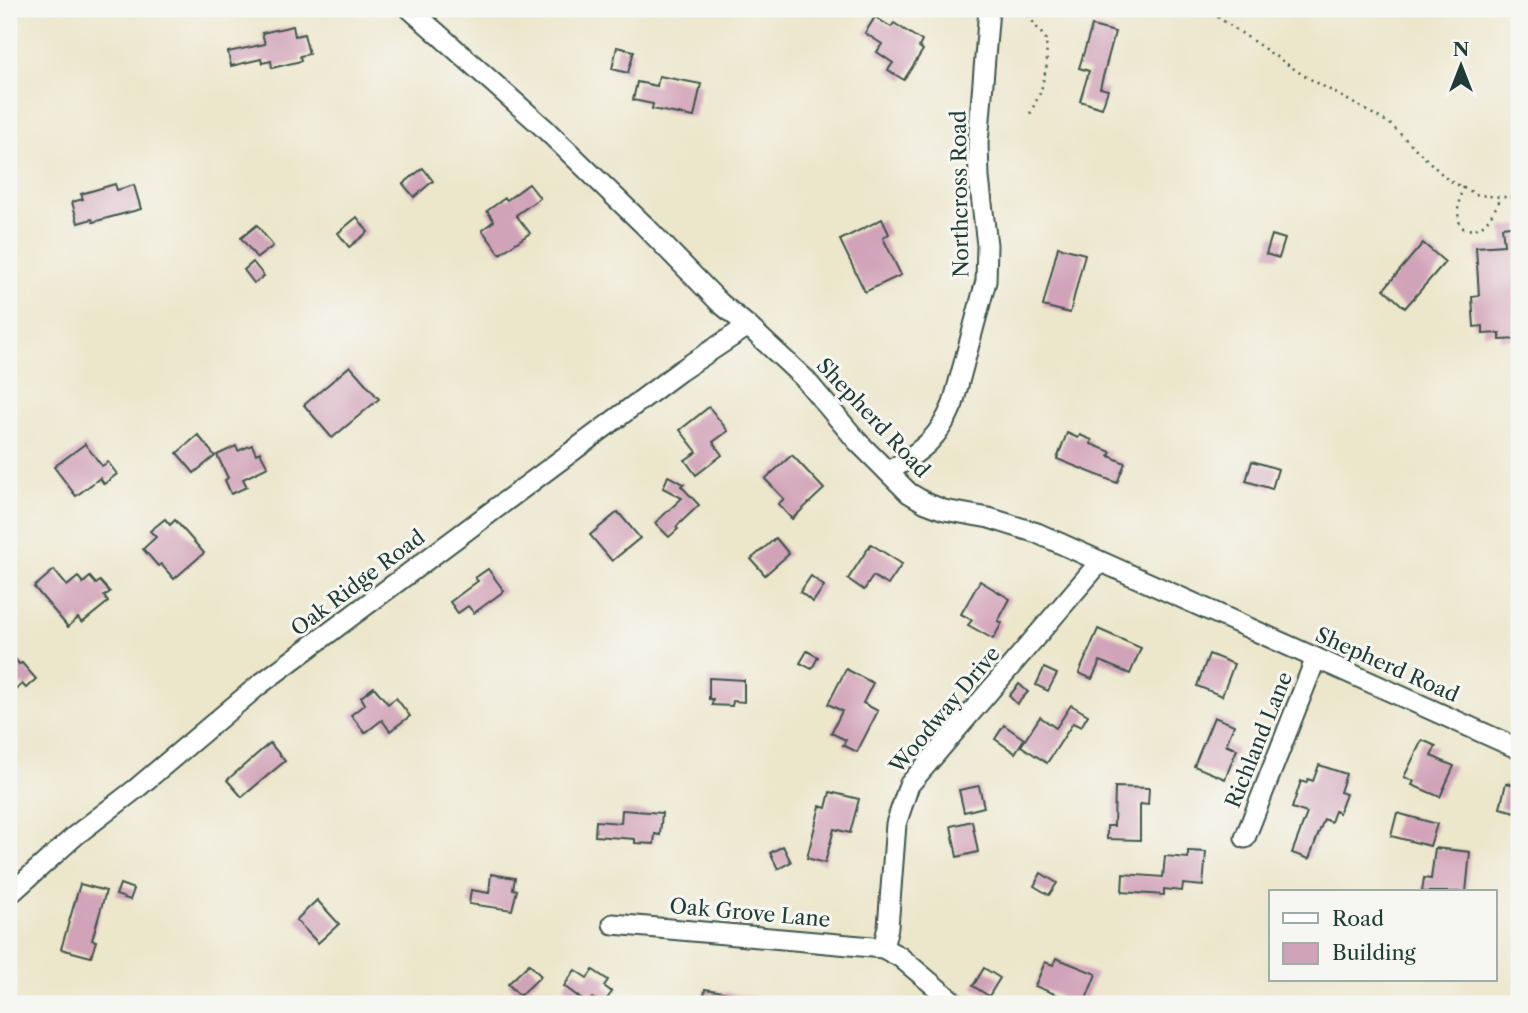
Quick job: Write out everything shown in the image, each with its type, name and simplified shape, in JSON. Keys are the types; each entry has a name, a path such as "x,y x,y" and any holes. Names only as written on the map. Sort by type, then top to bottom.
{"street":[{"name":"Shepherd Road","path":"410,9 544,128 720,303 804,378 858,442 909,493 944,510 989,518 1037,533 1519,750"},
{"name":"Northcross Road","path":"888,472 931,442 947,420 986,281 987,245 978,143 989,9"},
{"name":"Oak Ridge Road","path":"9,895 76,835 137,788 259,685 680,371 748,326"},
{"name":"Woodway Drive","path":"883,948 888,928 896,824 909,785 1100,562"},
{"name":"Richland Lane","path":"1245,838 1316,658"},
{"name":"Oak Grove Lane","path":"613,923 883,948"},
{"path":"883,948 900,957 956,1004"}],"path":[{"path":"1026,9 1046,39 1047,64 1041,91 1029,116"},
{"path":"1206,9 1303,75 1389,123 1448,180 1478,195 1519,197"},
{"path":"1463,187 1458,204 1458,218 1461,227 1468,230 1481,228 1490,218 1501,197"}],"building":[{"path":"875,17 891,27 894,23 922,41 919,47 923,50 904,80 888,70 893,63 877,52 882,44 865,33"},
{"path":"293,26 295,36 304,34 309,54 300,56 301,61 272,68 271,61 262,63 261,59 231,66 228,52 265,44 262,33"},
{"path":"1092,26 1115,32 1100,88 1108,90 1102,108 1080,101 1089,71 1079,68"},
{"path":"617,47 634,51 628,73 612,69"},
{"path":"659,76 701,84 694,117 652,109 653,104 633,100 637,82 657,86"},
{"path":"423,168 433,181 414,197 403,184"},
{"path":"115,184 117,190 134,185 141,209 93,222 92,219 78,223 72,202 83,199 81,194"},
{"path":"529,184 540,198 516,215 530,233 500,254 482,230 494,221 487,211"},
{"path":"357,217 368,232 349,247 338,233"},
{"path":"882,219 889,234 883,238 901,275 865,292 840,240"},
{"path":"257,225 273,246 257,258 241,238"},
{"path":"1519,225 1519,339 1500,340 1500,333 1483,334 1483,326 1474,327 1472,297 1479,296 1476,247 1504,245 1502,227"},
{"path":"1272,235 1285,239 1279,258 1266,254"},
{"path":"1423,243 1445,262 1405,308 1384,289"},
{"path":"1058,247 1085,254 1070,313 1043,306"},
{"path":"253,262 264,276 254,283 244,270"},
{"path":"350,366 379,399 332,438 304,405"},
{"path":"709,407 728,431 713,442 722,455 696,475 685,460 697,452 680,430"},
{"path":"1067,433 1092,440 1091,444 1111,452 1109,456 1125,463 1117,483 1057,459"},
{"path":"198,435 215,456 194,473 177,453"},
{"path":"85,444 102,466 108,462 117,474 104,484 100,478 76,496 54,467"},
{"path":"252,445 256,454 260,452 268,467 243,479 247,487 231,494 225,480 228,478 217,455 236,446 238,451"},
{"path":"792,455 824,489 792,519 778,504 784,499 765,479"},
{"path":"1252,461 1278,469 1272,489 1246,481"},
{"path":"668,476 684,484 681,486 699,505 669,537 655,523 682,498 663,488"},
{"path":"618,512 640,538 612,561 590,535"},
{"path":"165,519 170,525 175,520 204,553 174,579 143,549 156,537 150,531"},
{"path":"776,538 789,554 765,575 751,559"},
{"path":"871,544 902,564 888,585 873,576 864,590 848,579"},
{"path":"488,569 504,591 474,613 468,606 458,613 450,602 478,581 475,578"},
{"path":"54,570 67,586 78,577 83,583 90,577 96,584 100,581 110,592 104,596 108,602 82,623 78,618 68,627 34,587"},
{"path":"811,576 824,586 813,602 800,592"},
{"path":"980,581 1010,599 998,621 1002,623 993,639 968,625 972,620 961,614"},
{"path":"1098,629 1141,648 1130,674 1100,661 1092,679 1079,673"},
{"path":"807,651 818,657 812,669 800,663"},
{"path":"9,652 36,679 26,688 22,684 9,696"},
{"path":"1209,654 1234,664 1222,696 1197,686"},
{"path":"1044,668 1057,674 1048,691 1036,685"},
{"path":"846,669 873,683 863,703 878,711 857,752 843,745 846,740 831,733 842,711 828,704"},
{"path":"709,678 744,680 744,702 733,701 732,706 712,705 713,699 709,699"},
{"path":"1019,684 1028,692 1017,704 1009,696"},
{"path":"374,687 388,704 396,698 410,716 390,731 382,720 365,733 351,715 365,704 361,697"},
{"path":"1071,705 1088,715 1081,727 1073,723 1047,763 1021,746 1040,717 1056,728"},
{"path":"1214,717 1234,725 1226,745 1237,749 1225,779 1194,766"},
{"path":"1004,725 1024,739 1015,753 995,739"},
{"path":"1422,740 1436,746 1431,756 1454,766 1440,797 1412,785 1414,781 1404,777"},
{"path":"270,743 285,761 242,797 227,780"},
{"path":"1319,765 1346,774 1340,792 1346,794 1339,813 1335,811 1331,822 1324,819 1309,859 1292,853 1307,813 1292,808 1301,781 1313,781"},
{"path":"1506,783 1519,786 1519,813 1500,808"},
{"path":"979,786 984,807 964,812 959,790"},
{"path":"1115,787 1149,788 1148,805 1140,804 1140,840 1107,839 1107,826 1114,826"},
{"path":"830,792 859,799 850,833 834,829 825,863 807,858 820,806 826,808"},
{"path":"622,810 662,813 660,835 655,834 654,844 635,843 635,839 595,836 596,821 621,823"},
{"path":"1397,813 1437,824 1430,846 1391,836"},
{"path":"972,821 978,852 957,857 951,826"},
{"path":"783,846 791,862 778,869 770,853"},
{"path":"1435,848 1470,852 1466,890 1422,890 1424,878 1431,879"},
{"path":"1188,851 1206,852 1203,886 1183,884 1182,891 1164,889 1164,895 1122,892 1123,874 1163,877 1165,856 1188,858"},
{"path":"1041,873 1057,883 1049,895 1034,886"},
{"path":"491,874 515,878 513,889 517,890 512,910 469,904 471,890 489,893"},
{"path":"80,884 106,891 92,940 96,941 91,957 61,949"},
{"path":"120,884 134,889 130,900 116,895"},
{"path":"317,900 339,924 318,943 296,920"},
{"path":"1056,958 1096,974 1084,1004 1057,1004 1060,996 1035,986 1045,962 1053,965"},
{"path":"529,964 541,976 520,996 508,984"},
{"path":"984,968 1000,978 989,996 973,986"},
{"path":"575,970 587,978 593,970 608,980 604,986 612,992 603,1004 592,998 588,1004 564,986"},
{"path":"705,989 760,998 760,1004 703,1004"}]}
